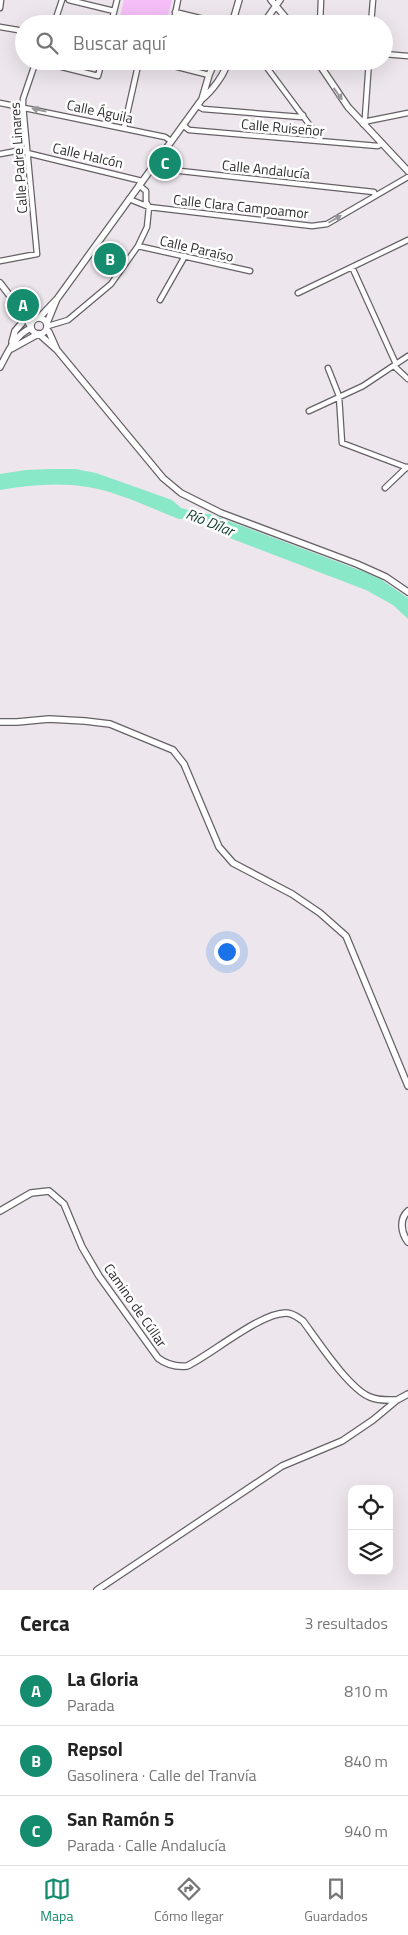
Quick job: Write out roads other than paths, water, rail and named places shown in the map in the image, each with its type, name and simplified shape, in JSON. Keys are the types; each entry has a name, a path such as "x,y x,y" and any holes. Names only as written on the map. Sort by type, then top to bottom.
{"street":[{"path":"0,8 1,0"},
{"path":"57,15 62,0"},
{"path":"68,0 114,11"},
{"path":"113,15 117,0"},
{"path":"174,15 178,0"},
{"path":"235,15 240,0"},
{"path":"271,0 278,2 285,15"},
{"path":"320,15 321,0"},
{"path":"372,15 373,0"},
{"path":"269,15 278,2"},
{"path":"175,12 187,15"},
{"path":"0,27 15,30"},
{"path":"393,55 408,56"},
{"name":"Calle Padre Linares","path":"0,261 36,254 23,106 23,99 34,70"},
{"path":"74,70 98,76 100,70"},
{"path":"124,128 137,70"},
{"path":"188,70 209,77 216,82"},
{"path":"202,99 212,70"},
{"path":"31,328 32,322 57,299 202,99 226,70"},
{"path":"269,70 320,141"},
{"path":"322,70 334,89 363,124 408,171"},
{"path":"363,124 368,70"},
{"name":"Calle Águila","path":"0,103 23,106 165,137 172,141"},
{"path":"198,106 203,109 301,117 303,115"},
{"path":"363,124 368,121 408,113"},
{"name":"Calle Ruiseñor","path":"183,125 189,130 378,146 382,143"},
{"path":"0,154 27,151"},
{"name":"Calle Halcón","path":"27,151 141,183"},
{"name":"Calle Andalucía","path":"155,164 162,170 374,192 376,196"},
{"name":"Calle Clara Campoamor","path":"129,199 149,207 312,226 327,224 408,177"},
{"path":"10,350 38,334 47,326 68,320 111,284 138,246 147,227 149,207 146,202 146,192 141,183"},
{"path":"298,294 408,240"},
{"name":"Calle Paraíso","path":"138,246 250,271"},
{"path":"160,300 184,256"},
{"path":"352,267 395,365 408,379"},
{"path":"0,283 20,309 31,328 57,350 163,478 181,493 221,513 357,564 386,577 408,592"},
{"path":"47,326 57,299"},
{"path":"20,309 38,318 47,326 57,350"},
{"path":"10,350 15,332 22,323 20,309"},
{"path":"0,367 17,338 23,331 31,328"},
{"path":"309,411 363,386 408,356"},
{"path":"328,368 339,396 342,443 408,467 384,488"},
{"path":"0,722 49,719 110,724 173,750 184,764 210,827 226,856 233,863 292,894 320,913 346,936 408,1086"},
{"name":"Camino de Cúllar","path":"0,1210 31,1194 49,1191 64,1204 82,1247 99,1276 158,1358 166,1363 187,1366 275,1314 294,1314 363,1394 382,1401 397,1400"},
{"path":"408,1211 404,1216 402,1226 403,1234 408,1242"},
{"path":"97,1590 282,1466 342,1441 408,1394"}],"water":[{"name":"Río Dílar","path":"51,469 75,469 96,473 172,500 181,508 210,514 362,571 380,579 408,598 408,619 393,605 366,590 214,532 198,522 189,519 179,519 100,489 55,484 0,490 0,474"}],"place":[{"name":"San Ramón 5","path":"165,163"},
{"name":"Repsol","path":"110,259"},
{"name":"La Gloria","path":"23,305"}]}
